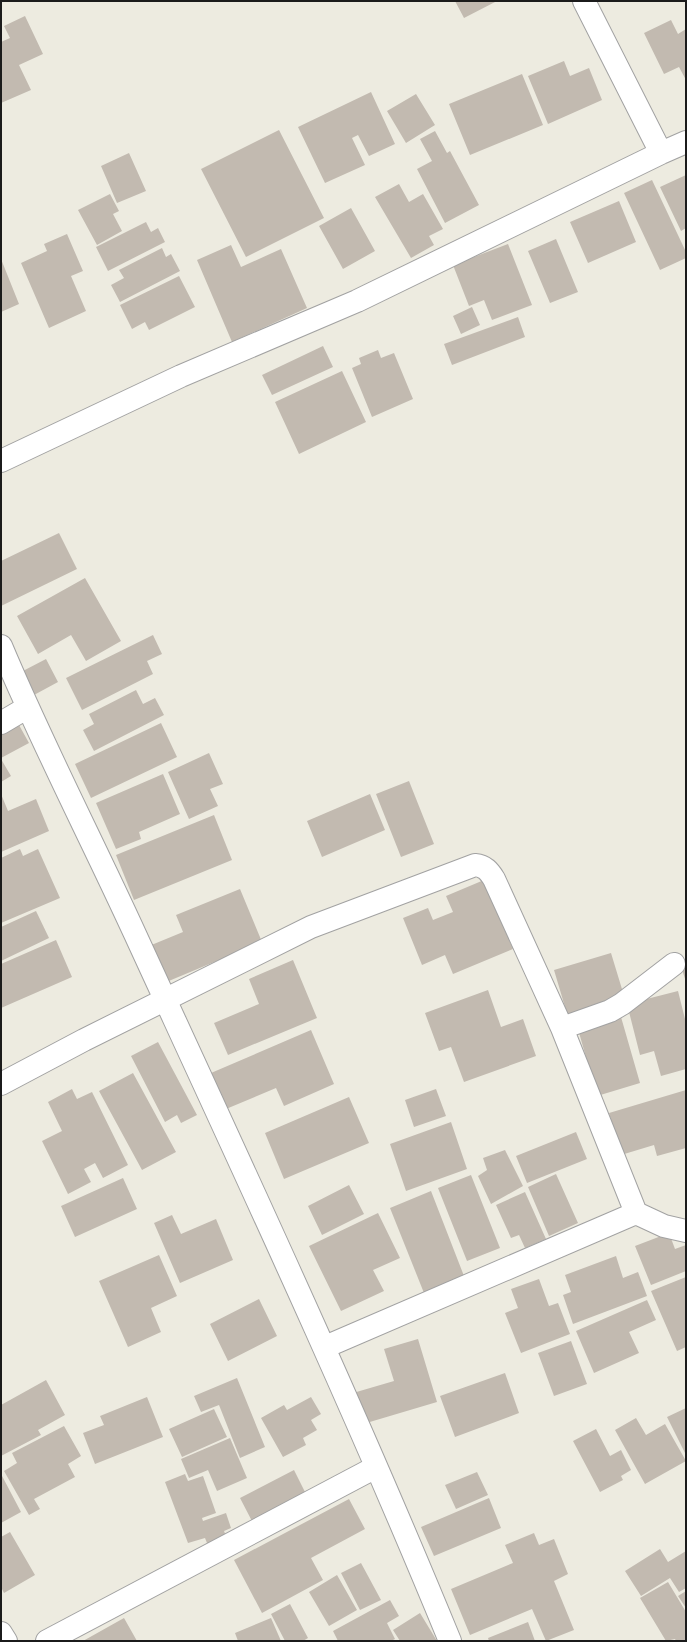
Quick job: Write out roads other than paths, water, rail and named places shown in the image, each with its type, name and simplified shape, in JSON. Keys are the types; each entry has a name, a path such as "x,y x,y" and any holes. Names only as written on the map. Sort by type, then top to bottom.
{"street":[{"path":"584,1 661,153"},
{"path":"1,461 181,376 357,301 686,142"},
{"path":"1,646 325,1347 450,1641"},
{"path":"1,723 28,707"},
{"path":"1,1084 84,1040 166,1001 311,927 475,865 482,866 487,869 494,879 562,1028 636,1213 664,1226 686,1231"},
{"path":"562,1028 610,1011 622,1004 674,964"},
{"path":"325,1347 636,1213"},
{"path":"47,1641 376,1467"},
{"path":"1,1633 6,1641"}]}
